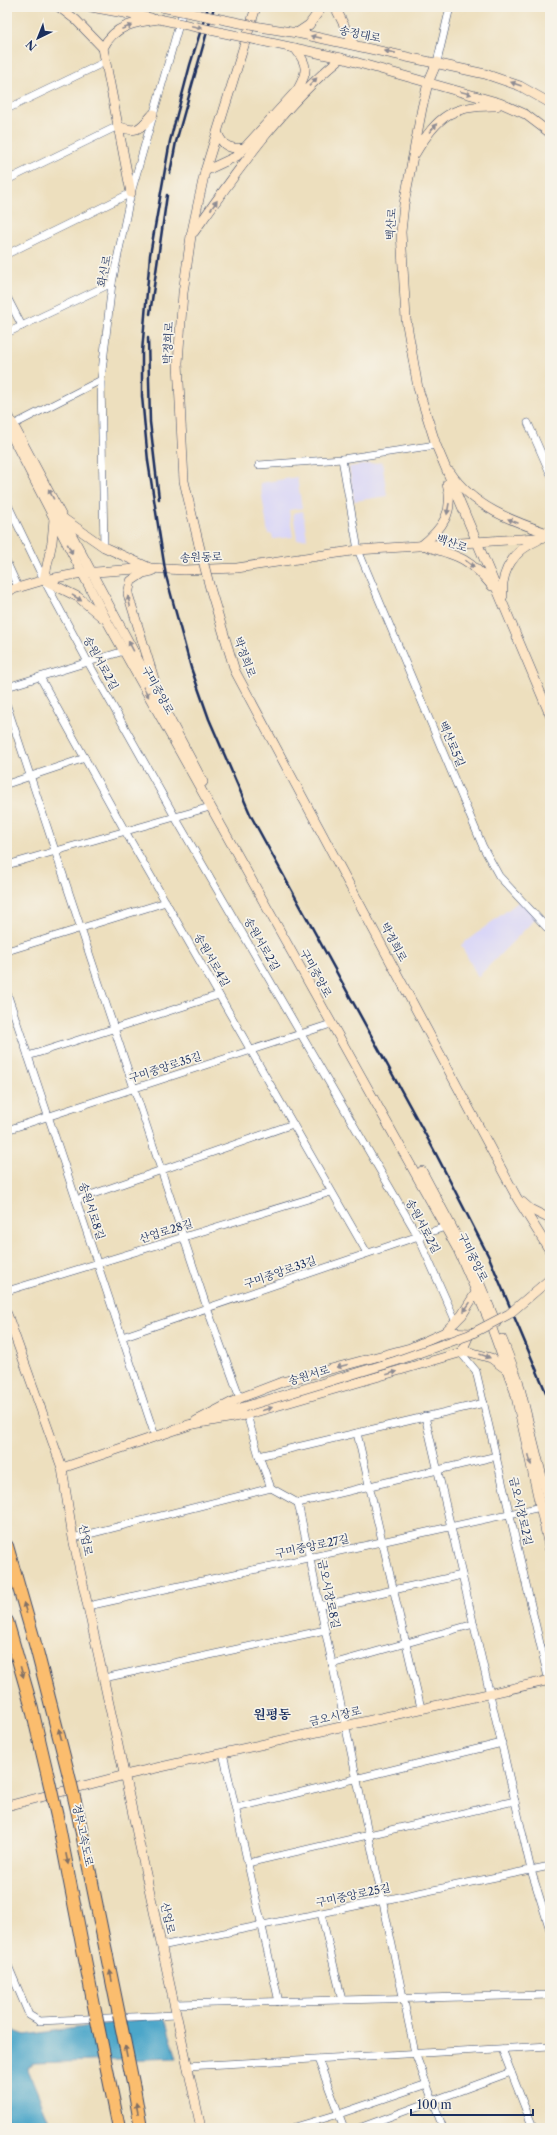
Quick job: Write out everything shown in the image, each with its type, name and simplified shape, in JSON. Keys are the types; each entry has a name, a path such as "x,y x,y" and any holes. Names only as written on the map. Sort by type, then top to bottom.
{"highway":[{"name":"경부고속도로","path":"7,1546 36,1647 78,1814 141,2128"},
{"name":"경부고속도로","path":"7,1621 31,1705 58,1821 119,2128"}],"street":[{"path":"59,7 76,20 103,48"},
{"path":"91,7 159,19 341,58 508,106 525,114 550,133"},
{"name":"송정대로","path":"160,7 437,62 485,74 520,86 550,103"},
{"name":"화신로","path":"104,547 101,380 112,283 131,193 184,7"},
{"name":"박정희로","path":"256,7 218,134 205,171 191,236 183,293 178,363 184,481 199,545 210,588 235,671 517,1198 550,1251"},
{"path":"297,33 309,25 322,7"},
{"path":"335,7 354,45"},
{"name":"백산로","path":"421,546 436,534 444,523 448,514 449,489 418,388 406,319 401,232 411,160 428,83 437,62 450,7"},
{"path":"7,254 131,193 103,48 108,37 116,31 141,22 159,19"},
{"path":"205,171 223,168 238,162 298,88 304,77 306,68 302,58 295,48"},
{"path":"191,236 247,151 317,78 341,58"},
{"path":"7,109 105,62"},
{"path":"411,160 426,135 438,121 449,113 476,106 508,106"},
{"path":"7,180 118,126 132,131 140,129 153,114"},
{"path":"218,134 222,143 227,147 234,150 247,151"},
{"path":"7,333 112,283"},
{"path":"7,297 22,326"},
{"path":"10,426 101,380"},
{"name":"구미중앙로","path":"7,413 10,426 87,572 307,969 448,1216 472,1265 493,1321 518,1380 546,1508 550,1551"},
{"path":"528,423 550,474"},
{"path":"259,465 342,459 436,445"},
{"name":"백산로","path":"440,457 453,476 487,508 511,520 550,534"},
{"name":"백산로","path":"440,457 476,542 506,607 550,715"},
{"path":"342,459 358,550"},
{"path":"7,504 44,580 78,598 107,621"},
{"path":"44,580 58,517 104,547 150,568"},
{"name":"백산로","path":"506,607 502,585 508,565 522,548 539,540 550,538"},
{"name":"송원동로","path":"7,591 44,580 87,572 150,568 184,570 237,568 358,550 550,538"},
{"name":"백산로","path":"421,546 458,555 470,563 491,584 506,607"},
{"name":"백산로5길","path":"358,550 483,847 499,876 550,931"},
{"path":"7,563 18,587"},
{"path":"162,705 129,603 129,586 132,581 143,573 184,570"},
{"name":"구미중앙로","path":"87,572 107,621 331,1024 392,1128 458,1250 493,1321 506,1368 515,1392 546,1508"},
{"name":"송원서로2길","path":"44,580 175,817 418,1236 456,1322"},
{"path":"7,687 124,651"},
{"name":"송원서로4길","path":"40,677 125,831 367,1254"},
{"path":"7,706 32,776 207,1308 240,1398"},
{"path":"7,784 84,758"},
{"path":"7,865 210,807"},
{"path":"7,951 166,902"},
{"name":"송원서로8길","path":"7,993 9,1007 28,1056 155,1436"},
{"path":"28,1056 219,995"},
{"name":"구미중앙로35길","path":"7,1130 331,1024"},
{"path":"76,1200 293,1124"},
{"name":"산업로28길","path":"7,1291 331,1192"},
{"path":"517,1198 530,1209 550,1219"},
{"name":"구미중앙로33길","path":"122,1337 445,1227"},
{"name":"송원서로","path":"62,1468 188,1425 245,1411 469,1335 509,1314 550,1279"},
{"path":"188,1425 240,1398 282,1382 410,1348 445,1332 456,1322 477,1291"},
{"name":"산업로","path":"7,1314 62,1468 73,1538 200,2128"},
{"path":"445,1332 470,1333 493,1321"},
{"path":"461,1353 470,1333"},
{"path":"497,1456 298,1503 271,1488 245,1411 466,1351 491,1358 506,1368"},
{"name":"금오시장로2길","path":"461,1353 476,1370 549,1682"},
{"path":"259,1456 484,1403"},
{"path":"425,1416 531,1870 550,1930"},
{"path":"357,1433 421,1708"},
{"path":"73,1538 271,1488"},
{"name":"금오시장로8길","path":"298,1503 415,2053 443,2128"},
{"name":"구미중앙로27길","path":"88,1606 510,1514 546,1508"},
{"path":"320,1606 462,1575"},
{"path":"332,1664 474,1624"},
{"path":"104,1678 325,1630"},
{"name":"금오시장로","path":"125,1775 421,1708 549,1682"},
{"path":"236,1808 502,1743"},
{"path":"223,1753 279,2002"},
{"path":"7,1806 125,1775"},
{"path":"248,1863 515,1801"},
{"name":"구미중앙로25길","path":"161,1946 550,1866"},
{"path":"321,1913 342,2000"},
{"path":"7,1963 29,2015 40,2021 176,2015"},
{"path":"174,2004 550,1995"},
{"path":"187,2066 550,2046"},
{"path":"502,2049 533,2128"},
{"path":"318,2059 344,2128"},
{"path":"359,2128 511,2072"},
{"path":"292,2128 339,2114 427,2084"}],"shaded area":[{"path":"382,462 387,496 354,501 349,467"},
{"path":"297,477 302,508 289,510 293,537 273,539 272,534 268,534 260,483"},
{"path":"303,511 307,539 297,540 293,513"},
{"path":"521,900 537,917 478,977 461,945"}],"water":[{"path":"164,2016 177,2058 33,2063 27,2067 52,2128 7,2128 7,2023 14,2031 25,2035"}],"railway":[{"path":"208,7 190,65 170,141 150,255 142,352 142,396 148,461 166,576 191,668 209,719 251,816 435,1152 489,1257 550,1402"},
{"path":"170,173 176,142 214,7"},
{"path":"150,314 167,195"},
{"path":"148,338 150,422 159,499"}],"district":[{"name":"원평동","path":"272,1714"}]}
